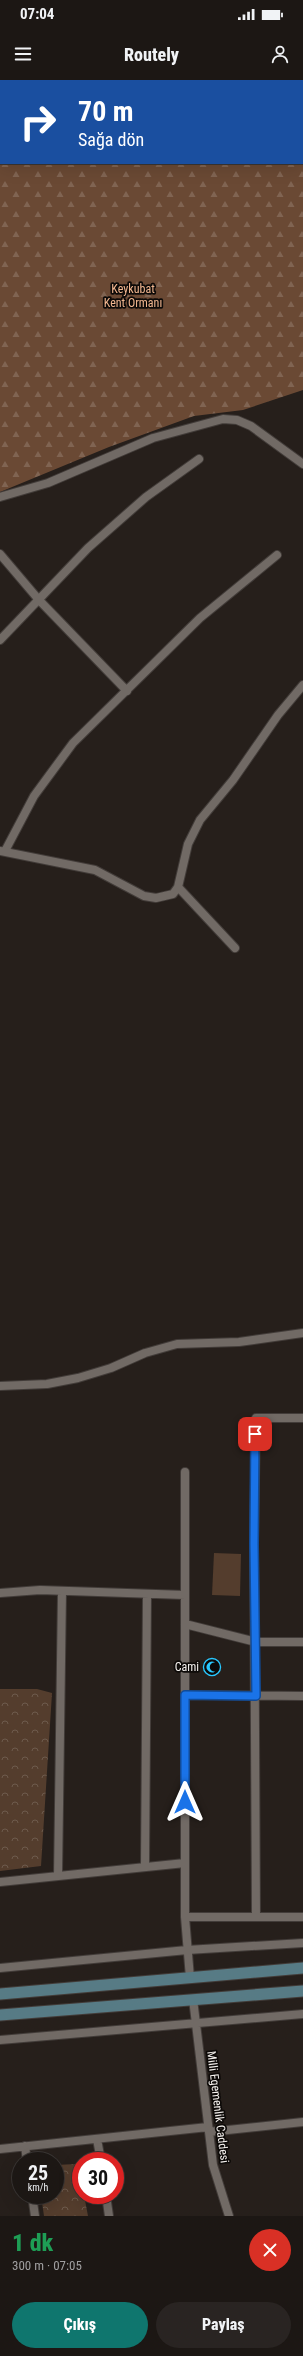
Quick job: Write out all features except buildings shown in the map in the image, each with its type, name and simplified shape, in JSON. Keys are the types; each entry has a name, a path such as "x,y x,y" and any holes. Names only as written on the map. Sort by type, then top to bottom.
{"street":[{"path":"0,497 48,483 153,438 222,419 237,420 251,426 303,464"},
{"path":"0,640 88,548 146,497 199,459"},
{"path":"0,554 39,600 127,691"},
{"path":"277,555 200,618 127,691 90,725 58,762 24,814 3,851 95,870 138,893 150,897 170,896 178,887 185,851 200,820 237,774 278,715 303,685"},
{"path":"178,887 235,948"},
{"path":"0,1386 47,1384 78,1378 111,1368 145,1353 177,1344 239,1342 303,1333"},
{"path":"256,1917 256,1642 254,1544 256,1418 303,1418"},
{"path":"185,1472 185,1917 190,1978"},
{"path":"0,1593 62,1590 185,1595"},
{"path":"58,1876 62,1590"},
{"path":"145,1867 148,1594"},
{"path":"185,1624 256,1642 303,1642"},
{"path":"185,1695 303,1696"},
{"path":"0,1882 185,1863"},
{"path":"185,1917 303,1917"},
{"path":"0,1968 188,1950 303,1943"},
{"path":"0,1994 303,1968"},
{"path":"0,2015 303,1991"},
{"name":"Milli Egemenlik Caddesi","path":"193,1999 216,2182 229,2216"},
{"path":"0,2040 303,2014"},
{"path":"0,2149 209,2129 303,2122"},
{"path":"98,2139 100,2152"},
{"path":"25,2146 26,2152"},
{"path":"33,2204 35,2216"},
{"path":"107,2204 109,2216"}],"green space":[{"name":"Keykubat Kent Ormanı","path":"0,164 303,164 303,390 243,410 194,416 109,447 0,492"},
{"path":"214,1553 241,1554 240,1596 212,1595"},
{"path":"0,1689 37,1689 52,1693 41,1866 0,1871"},
{"path":"72,2164 72,2204 86,2204 88,2216 44,2216 42,2204 64,2204 64,2165"}],"place":[{"name":"Cami","path":"212,1667"}],"route":[{"path":"185,1802 185,1695 256,1696 254,1544 255,1434"}]}
